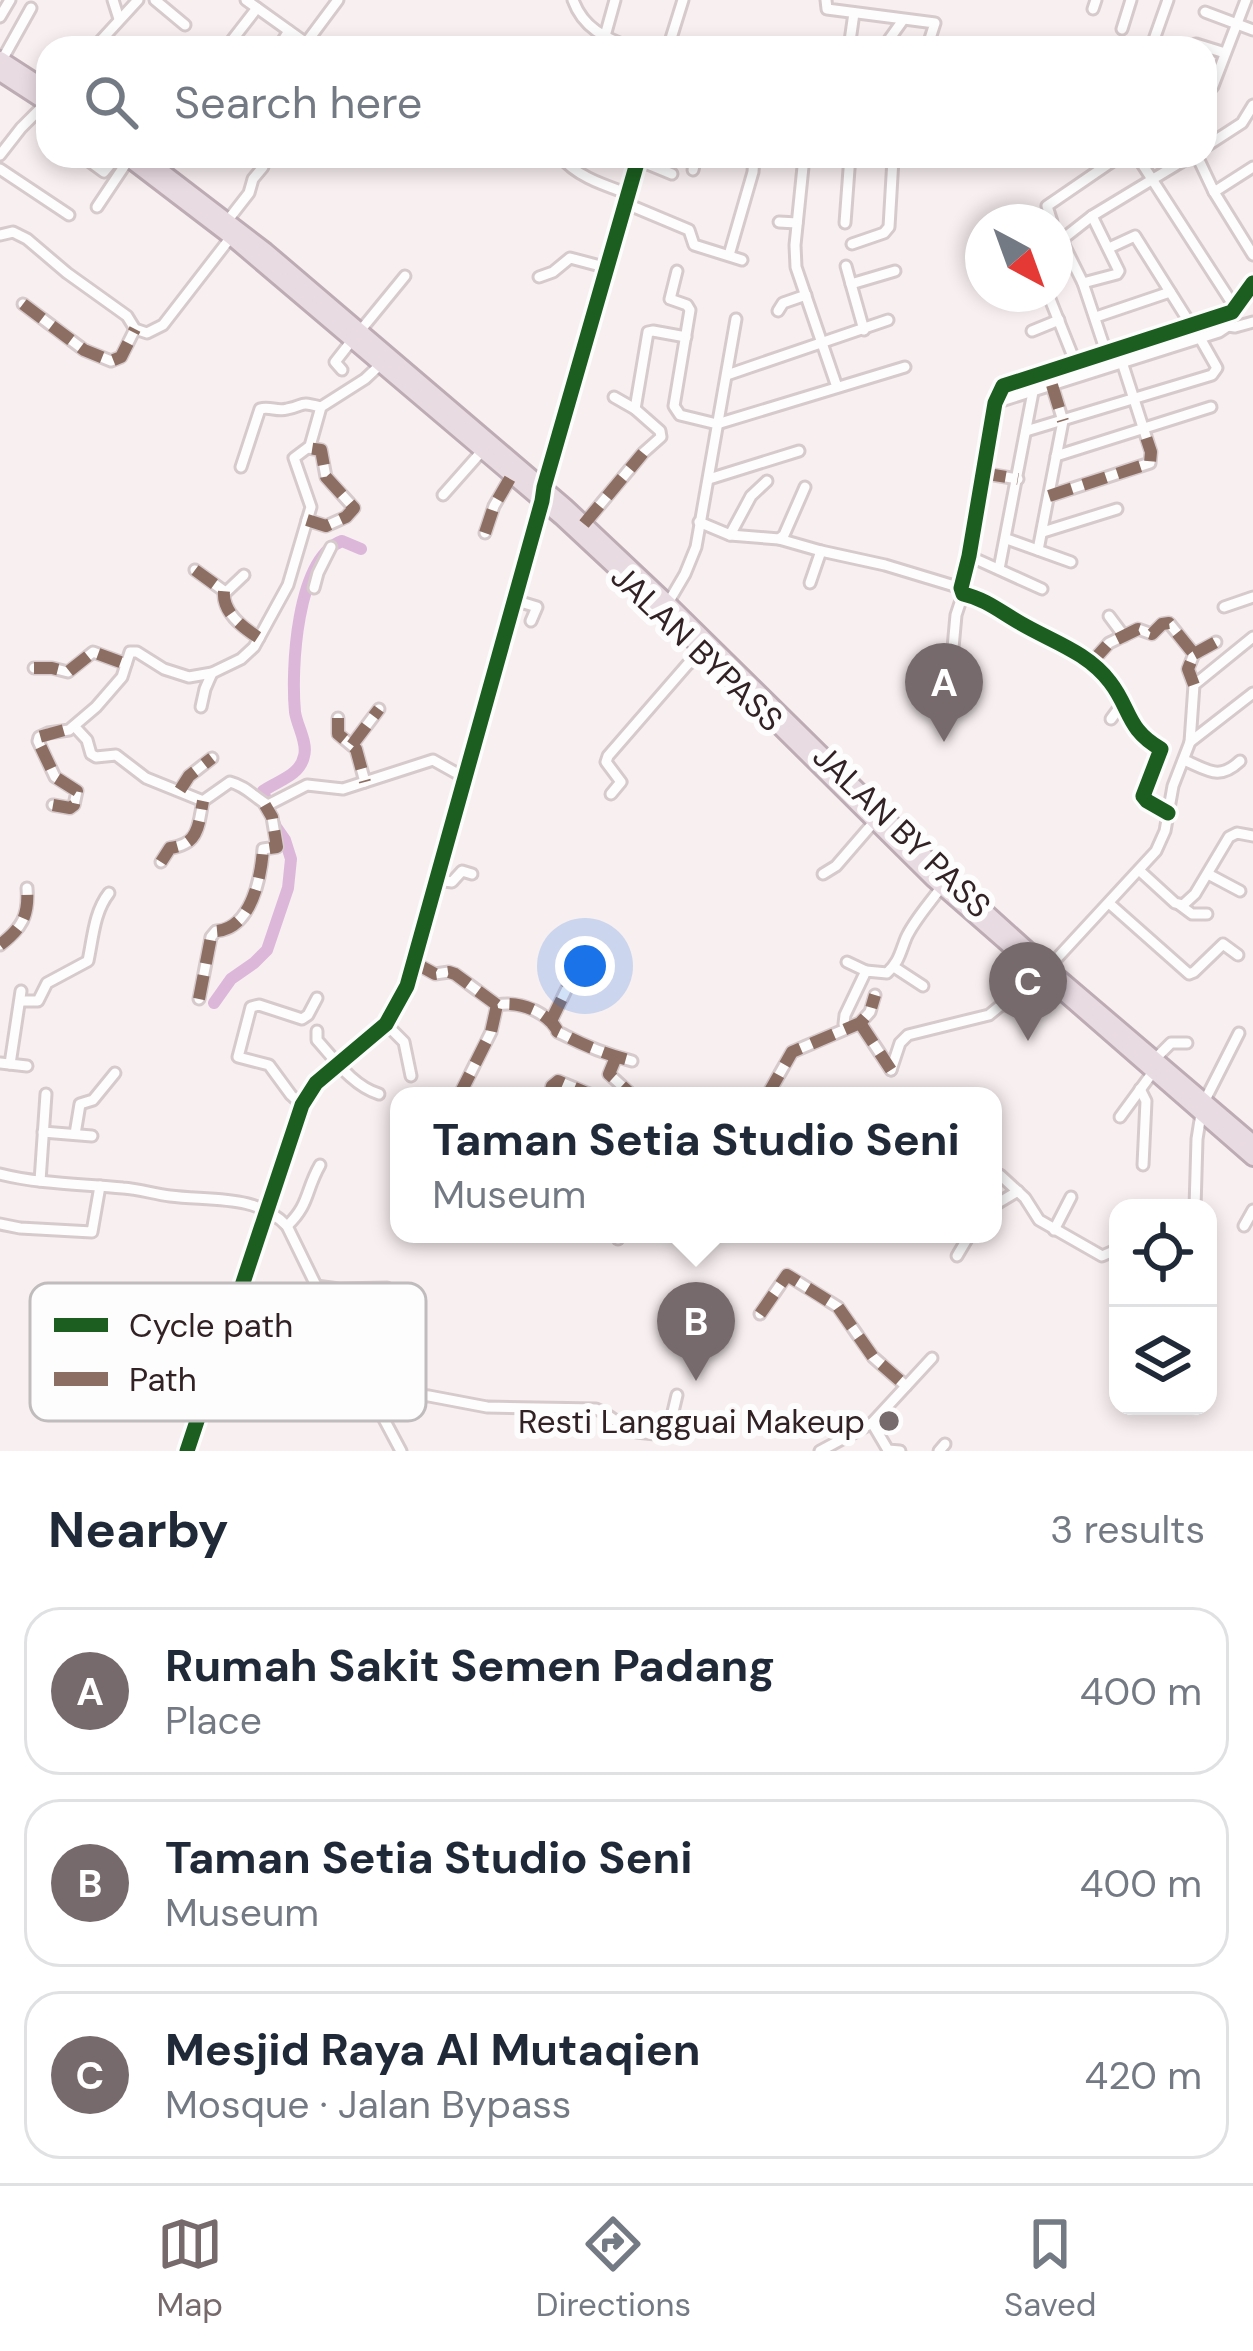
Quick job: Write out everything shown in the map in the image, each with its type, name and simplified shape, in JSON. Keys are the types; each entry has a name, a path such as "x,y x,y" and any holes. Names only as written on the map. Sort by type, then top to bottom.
{"highway":[{"path":"1,64 36,84"},
{"path":"1,64 36,94"},
{"path":"142,168 316,301 543,494"},
{"path":"145,168 228,220 316,301"},
{"name":"JALAN BYPASS","path":"357,335 380,364 512,476 584,524 668,603"},
{"name":"JALAN BYPASS","path":"543,494 942,886 1203,1108 1253,1158"},
{"name":"JALAN BY PASS","path":"668,603 872,815 1048,975"},
{"path":"1203,1108 1253,1143"}],"street":[{"path":"0,17 10,0"},
{"path":"113,0 119,19"},
{"path":"104,36 138,0"},
{"path":"155,0 184,25"},
{"path":"246,0 294,36"},
{"path":"312,36 338,0"},
{"path":"573,0 583,20 602,36"},
{"path":"610,36 615,0"},
{"path":"672,36 683,0"},
{"path":"826,0 827,9 935,23 932,36"},
{"path":"1122,29 1131,0"},
{"path":"1155,36 1168,0"},
{"path":"1217,70 1246,0"},
{"path":"1,64 31,8"},
{"path":"235,36 257,8"},
{"path":"1205,12 1253,30"},
{"path":"851,36 854,13"},
{"path":"892,36 903,20"},
{"path":"286,36 289,32"},
{"path":"1217,50 1226,53"},
{"path":"1217,139 1242,123 1253,105"},
{"path":"0,155 36,114"},
{"path":"97,207 121,168"},
{"path":"228,220 262,168"},
{"path":"572,168 688,230 694,245 742,260"},
{"path":"243,1283 302,1105 316,1083 386,1024 407,986 636,168"},
{"path":"659,168 671,174"},
{"path":"729,255 753,168"},
{"path":"804,168 796,267 837,387"},
{"path":"845,223 848,168"},
{"path":"852,244 888,231 892,168"},
{"path":"1050,204 1102,168"},
{"path":"1144,168 1233,309"},
{"path":"1073,231 1173,168"},
{"path":"1201,168 1253,255"},
{"path":"0,169 69,215"},
{"path":"1214,192 1249,170 1253,186"},
{"path":"1083,284 1118,272 1092,216"},
{"path":"779,222 797,223"},
{"path":"0,235 13,232 26,239 127,316 135,329 152,333 164,325 231,236"},
{"path":"1109,248 1135,236 1191,326"},
{"path":"539,277 570,258 608,268"},
{"path":"1073,265 1106,352"},
{"path":"846,266 865,330"},
{"path":"677,271 670,297 691,310 675,410 680,416 718,424 905,367"},
{"path":"851,284 895,271"},
{"path":"342,370 335,362 405,276"},
{"path":"995,404 1219,332 1228,326 1233,309 1253,283"},
{"path":"1096,317 1170,292"},
{"path":"778,310 783,303 806,295"},
{"path":"23,304 84,350 111,362 121,357 135,329"},
{"path":"933,696 936,671 953,647 999,391 1008,383 1233,309"},
{"path":"1056,312 1079,375"},
{"path":"668,603 692,561 736,319"},
{"path":"727,375 888,320"},
{"path":"1032,331 1059,320"},
{"path":"1228,326 1253,322"},
{"path":"634,409 648,332 686,337"},
{"path":"1026,431 1212,375 1216,368 1200,338"},
{"path":"1049,496 1150,463 1151,452 1122,362"},
{"path":"308,448 321,407 365,380 380,364"},
{"path":"1038,550 1064,421 1052,386"},
{"path":"999,569 1033,392"},
{"path":"584,524 662,437 614,397"},
{"path":"241,467 260,409 285,410 301,402 321,407"},
{"path":"1056,456 1211,407"},
{"path":"53,805 74,806 77,791 52,772 39,737 75,727 110,693 134,650 188,677 212,673 242,659 254,647 296,564 310,499 294,458 308,448 321,450 326,477 354,508 326,526 307,520"},
{"path":"443,495 482,451"},
{"path":"710,479 799,451"},
{"path":"982,473 1018,479"},
{"path":"484,533 512,476"},
{"path":"730,535 751,496 766,481"},
{"path":"779,538 805,487"},
{"path":"1043,532 1117,509"},
{"path":"698,522 730,535 779,538 885,565 980,598 1065,644 1111,683 1141,736 1161,749 1143,796 1168,813"},
{"path":"1006,538 1071,562"},
{"path":"314,588 315,572 331,547"},
{"path":"811,583 820,551"},
{"path":"970,556 1042,589"},
{"path":"296,564 315,572"},
{"path":"195,570 224,592"},
{"path":"244,575 224,592 223,599 230,614 259,638"},
{"path":"1224,607 1253,596"},
{"path":"514,600 537,607 531,621"},
{"path":"1109,616 1124,636"},
{"path":"1091,663 1109,643 1138,629 1152,634 1169,623 1195,654"},
{"path":"1194,685 1253,637"},
{"path":"860,1023 891,1070 900,1043 908,1035 989,1015 1019,1001 1048,975 1160,843 1173,786 1190,742 1194,685 1185,665 1216,642"},
{"path":"611,794 621,782 608,756 703,650"},
{"path":"34,668 68,672 93,652 126,664"},
{"path":"201,707 212,673"},
{"path":"1190,742 1253,693"},
{"path":"1112,719 1122,704"},
{"path":"352,745 380,709"},
{"path":"338,718 338,734 356,749 365,782"},
{"path":"75,727 95,757 116,755 146,778 203,802"},
{"path":"180,790 212,758"},
{"path":"268,804 307,785 344,789 434,760 478,786"},
{"path":"1184,760 1220,774 1240,761"},
{"path":"161,862 170,848 184,847 194,836 203,802 230,782 268,804 277,847 263,849 241,921 228,931 216,931 211,938 199,998"},
{"path":"823,874 836,866 872,815"},
{"path":"1180,905 1191,901 1232,834 1253,836"},
{"path":"437,880 452,882 462,871 472,874"},
{"path":"1140,871 1192,914 1208,914"},
{"path":"1208,874 1240,891"},
{"path":"847,962 866,971 886,973 894,967 906,938 942,886"},
{"path":"0,945 28,912 27,888"},
{"path":"27,1066 5,1064 21,996 38,1001 47,983 88,961 97,919 109,893"},
{"path":"1110,904 1189,974 1218,940 1238,955"},
{"path":"0,928 14,934"},
{"path":"415,962 435,974 455,974 497,1005 530,1008 561,1034 632,1061"},
{"path":"894,967 923,986"},
{"path":"844,1024 866,971"},
{"path":"550,1021 572,978"},
{"path":"772,1087 792,1052 860,1023 870,1012 875,995"},
{"path":"302,1105 268,1065 238,1057 251,1007 259,1005 302,1019 317,998"},
{"path":"464,1087 491,1032 497,1005"},
{"path":"386,1024 405,1045 411,1076"},
{"path":"317,1031 316,1040 363,1088 379,1094"},
{"path":"1195,1199 1203,1108 1239,1034"},
{"path":"1120,1117 1171,1043 1186,1043"},
{"path":"616,1057 609,1074 623,1086"},
{"path":"75,1134 80,1104 93,1100 115,1073"},
{"path":"1140,1089 1145,1102 1143,1166"},
{"path":"40,1181 46,1094"},
{"path":"43,1132 92,1136"},
{"path":"286,1226 303,1209 320,1165"},
{"path":"0,1174 240,1202 268,1210 286,1226 314,1283"},
{"path":"1002,1177 1035,1216 1054,1230 1097,1255 1109,1254"},
{"path":"0,1224 92,1232 100,1186"},
{"path":"1002,1201 1018,1191"},
{"path":"1054,1230 1071,1197"},
{"path":"1244,1226 1253,1210"},
{"path":"957,1256 965,1243"},
{"path":"760,1313 787,1275 838,1307 873,1357 906,1386"},
{"path":"820,1451 872,1424 932,1358"},
{"path":"426,1396 487,1407 596,1409 632,1431 663,1436 668,1433 676,1395"},
{"path":"188,1451 197,1421"},
{"path":"385,1421 401,1451"},
{"path":"872,1424 887,1451 901,1451"}],"waterway":[{"path":"214,1003 231,979 267,950 288,888 291,859 263,791 293,773 304,756 295,712 294,670 306,592 327,552 342,541 361,549"}],"marked path":[{"path":"23,304 84,350 111,361 121,357 135,329"},
{"path":"1052,385 1063,421"},
{"path":"1049,496 1150,463 1143,428"},
{"path":"307,520 326,526 354,508 326,477 321,450 308,448"},
{"path":"584,524 643,453"},
{"path":"982,473 1018,479"},
{"path":"485,533 512,475"},
{"path":"195,570 224,591 230,612 259,638"},
{"path":"1091,663 1109,643 1138,629 1152,634 1169,623 1194,654 1188,669 1194,685"},
{"path":"1194,654 1216,642"},
{"path":"34,668 68,672 93,652 126,664"},
{"path":"352,745 379,709"},
{"path":"338,718 338,734 356,749 365,782"},
{"path":"53,805 70,808 77,791 55,777 39,737 75,727"},
{"path":"180,790 212,758"},
{"path":"161,862 170,848 192,838 203,801"},
{"path":"199,999 211,937 246,912 260,874 263,849 277,847 265,805"},
{"path":"0,945 22,921 27,888"},
{"path":"415,963 435,974 455,974 497,1005 534,1010 559,1032 632,1061"},
{"path":"551,1021 572,978"},
{"path":"772,1087 792,1052 860,1023 870,1012 875,995"},
{"path":"464,1087 491,1032 497,1005"},
{"path":"860,1023 891,1070"},
{"path":"616,1057 609,1074 623,1087"},
{"path":"552,1087 558,1081 572,1087"},
{"path":"760,1314 787,1275 838,1307 873,1357 906,1386"}],"cycle path":[{"path":"243,1283 302,1105 316,1083 386,1024 407,986 636,168"},
{"path":"1168,813 1143,796 1161,749 1135,726 1101,672 1069,648 963,594 961,588 995,403 1003,386 1232,312 1253,283"},
{"path":"187,1451 197,1421"}],"place":[{"name":"Rumah Sakit Semen Padang","path":"944,742"},
{"name":"Mesjid Raya Al Mutaqien","path":"1028,1041"},
{"name":"Taman Setia Studio Seni","path":"696,1381"},
{"name":"Resti Langguai Makeup","path":"889,1421"}]}
